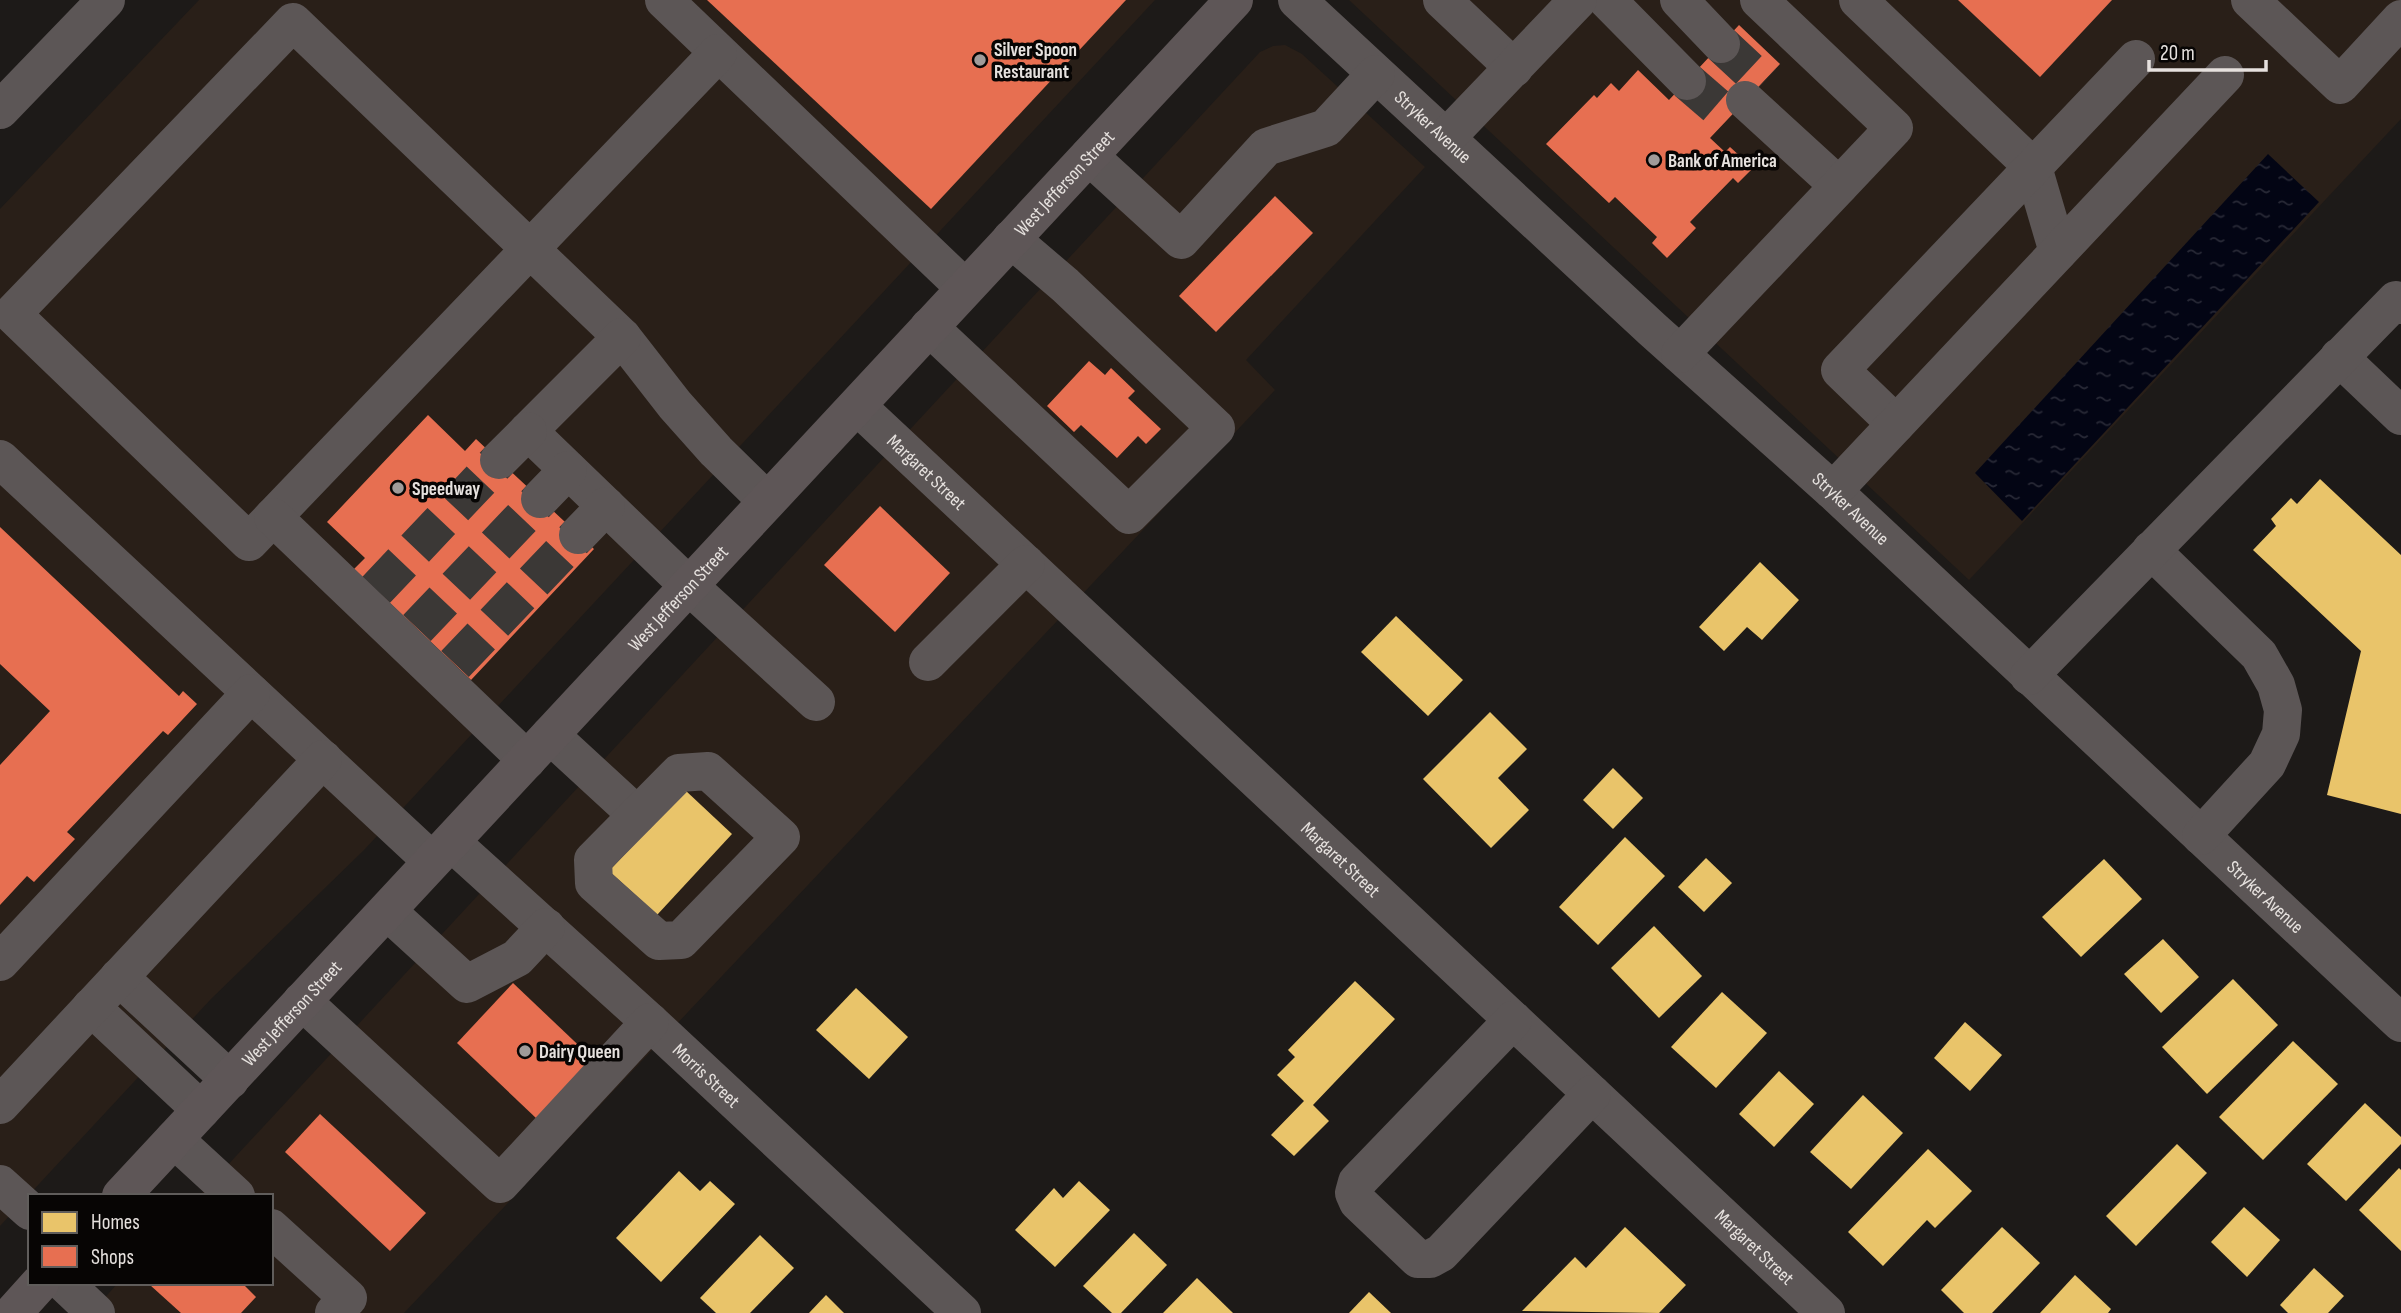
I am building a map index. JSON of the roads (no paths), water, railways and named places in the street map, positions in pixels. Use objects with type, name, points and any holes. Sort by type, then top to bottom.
[{"type":"main road","name":"West Jefferson Street","points":[[123,1194],[1234,0]]},
{"type":"main road","points":[[11,1313],[38,1285]]},
{"type":"street","points":[[0,110],[106,0]]},
{"type":"street","points":[[664,0],[965,288]]},
{"type":"street","name":"Stryker Avenue","points":[[1297,0],[1680,354],[1833,491],[2401,1023]]},
{"type":"street","points":[[1442,0],[1514,68]]},
{"type":"street","points":[[1446,138],[1578,0]]},
{"type":"street","points":[[1607,0],[1704,62]]},
{"type":"street","points":[[1640,0],[1704,62]]},
{"type":"street","points":[[1679,0],[1704,62]]},
{"type":"street","points":[[1680,354],[1895,128],[1759,0]]},
{"type":"street","points":[[1858,0],[2033,167],[2058,252]]},
{"type":"street","points":[[2250,0],[2340,85],[2401,19]]},
{"type":"street","points":[[718,53],[530,249],[273,517],[249,542],[12,314],[281,11],[530,249],[622,337],[675,405],[767,501]]},
{"type":"street","points":[[1896,424],[1840,370],[2136,59]]},
{"type":"street","points":[[1089,156],[1181,240],[1266,147],[1326,128],[1376,74]]},
{"type":"street","points":[[1833,491],[2225,75]]},
{"type":"street","points":[[1838,187],[1746,100],[1838,187]]},
{"type":"street","points":[[929,327],[1129,515],[1216,428],[1065,285],[1012,239]]},
{"type":"street","points":[[2029,676],[2396,300],[2401,305]]},
{"type":"street","points":[[499,460],[622,337]]},
{"type":"street","points":[[2339,358],[2401,416]]},
{"type":"street","name":"Margaret Street","points":[[856,405],[1826,1313]]},
{"type":"street","points":[[528,431],[689,586],[816,702]]},
{"type":"street","name":"Morris Street","points":[[0,459],[323,759],[441,852],[546,927],[962,1313]]},
{"type":"street","points":[[540,499],[568,470]]},
{"type":"street","points":[[578,535],[606,506]]},
{"type":"street","points":[[273,517],[370,597],[448,671],[539,747],[637,815]]},
{"type":"street","points":[[2151,550],[2259,655],[2276,685],[2283,710],[2281,734],[2267,764],[2201,836]]},
{"type":"street","points":[[928,662],[1026,564]]},
{"type":"street","points":[[0,962],[251,693]]},
{"type":"street","points":[[0,1105],[323,759]]},
{"type":"street","points":[[708,771],[781,837],[681,940],[659,941],[594,883],[593,860],[637,815],[679,773],[708,771]]},
{"type":"street","points":[[387,911],[467,984],[517,958],[546,927]]},
{"type":"street","points":[[119,977],[230,1080]]},
{"type":"street","points":[[302,1002],[500,1184],[650,1022]]},
{"type":"street","points":[[91,1007],[201,1110]]},
{"type":"street","points":[[1513,1020],[1357,1182],[1354,1193],[1358,1202],[1418,1259],[1430,1259],[1441,1253],[1592,1094]]},
{"type":"street","points":[[174,1139],[234,1194]]},
{"type":"street","points":[[0,1184],[28,1210]]},
{"type":"street","points":[[273,1230],[348,1298],[334,1313]]},
{"type":"street","points":[[66,1285],[96,1313]]},
{"type":"street","points":[[0,1305],[11,1313]]},
{"type":"water","points":[[2268,154],[2319,202],[2022,521],[1975,473]]},
{"type":"tunnel","points":[[1721,44],[1763,83]]},
{"type":"tunnel","points":[[1687,81],[1730,118]]},
{"type":"tunnel","points":[[376,590],[499,460]]},
{"type":"tunnel","points":[[417,628],[540,499]]},
{"type":"tunnel","points":[[455,664],[578,535]]},
{"type":"place","name":"Silver Spoon Restaurant","points":[[980,60]]},
{"type":"place","name":"Bank of America","points":[[1654,160]]},
{"type":"place","name":"Speedway","points":[[398,488]]},
{"type":"place","name":"Dairy Queen","points":[[525,1051]]}]
